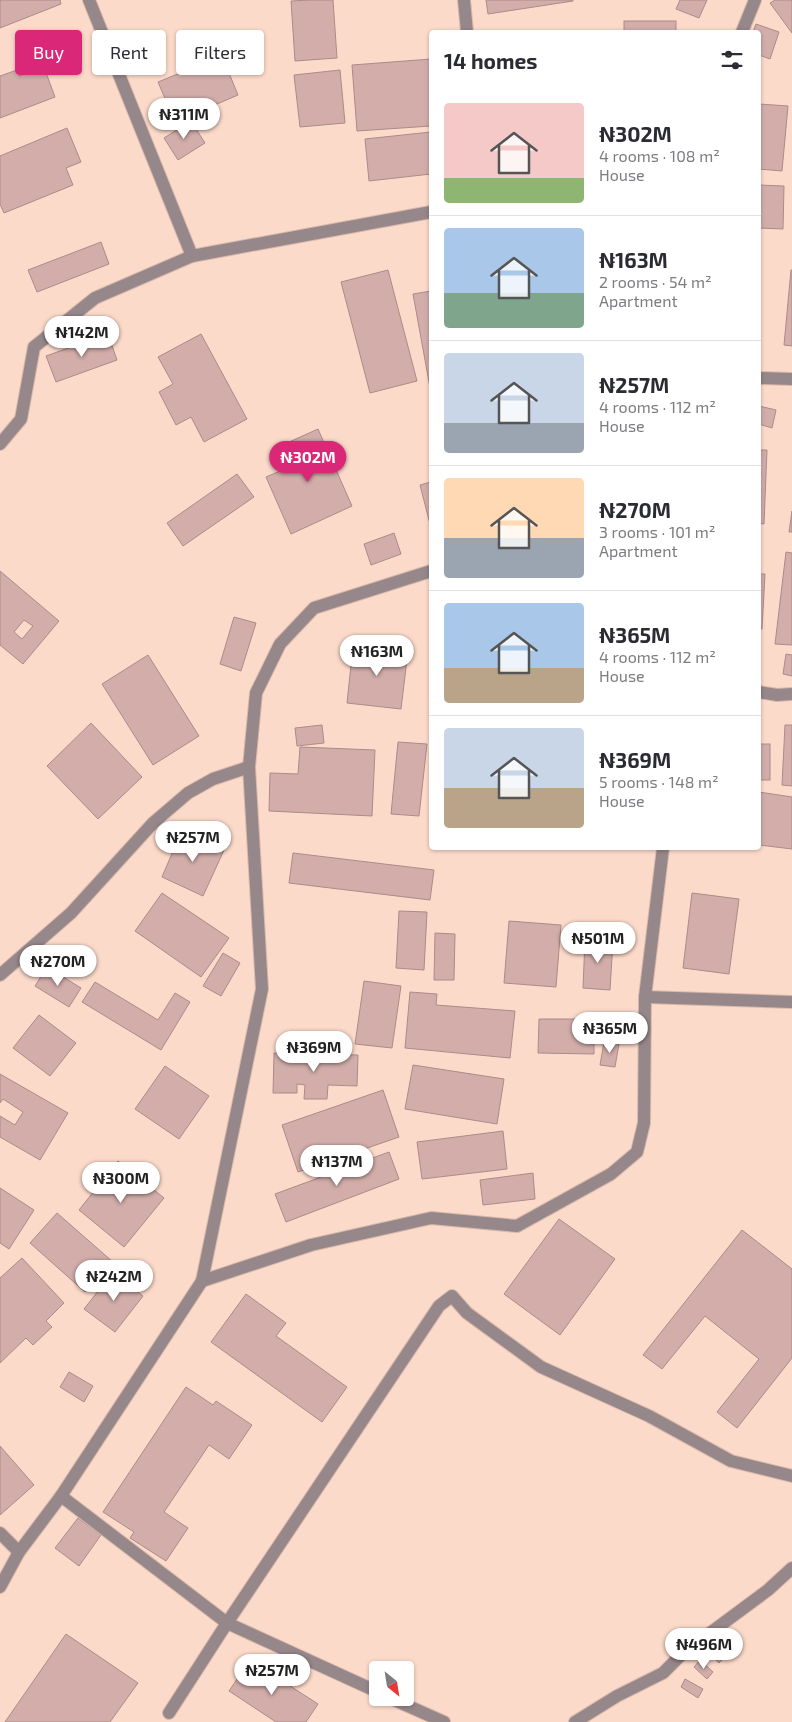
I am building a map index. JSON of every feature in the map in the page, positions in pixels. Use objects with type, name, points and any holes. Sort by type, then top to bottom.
[{"type":"street","points":[[89,0],[192,256]]},
{"type":"street","points":[[464,0],[467,30]]},
{"type":"street","points":[[743,30],[754,0]]},
{"type":"street","points":[[0,444],[21,420],[34,347],[95,298],[192,256],[429,212]]},
{"type":"street","points":[[761,378],[792,379]]},
{"type":"street","points":[[0,1587],[19,1552],[60,1496],[202,1281],[262,989],[249,767],[256,693],[280,644],[314,608],[429,572]]},
{"type":"street","points":[[761,692],[777,695],[792,694]]},
{"type":"street","points":[[0,975],[71,913],[153,823],[188,793],[213,779],[249,767]]},
{"type":"street","points":[[202,1281],[311,1245],[431,1218],[517,1226],[611,1174],[638,1152],[644,1123],[645,996],[663,850]]},
{"type":"street","points":[[645,996],[792,1002]]},
{"type":"street","points":[[169,1713],[439,1306],[452,1296],[467,1313],[542,1367],[649,1416],[731,1461],[792,1476]]},
{"type":"street","points":[[60,1496],[227,1623],[369,1688]]},
{"type":"street","points":[[0,1533],[19,1552]]},
{"type":"street","points":[[575,1722],[617,1696],[663,1673],[683,1653],[768,1590],[792,1568]]},
{"type":"street","points":[[408,1706],[444,1722]]},
{"type":"building","points":[[0,0],[60,0],[61,4],[0,28]]},
{"type":"building","points":[[333,0],[337,58],[295,61],[291,1]]},
{"type":"building","points":[[486,0],[573,0],[573,1],[488,14]]},
{"type":"building","points":[[680,0],[707,0],[699,18],[676,9]]},
{"type":"building","points":[[775,0],[792,0],[792,33],[770,3]]},
{"type":"building","points":[[624,21],[676,21],[676,30],[624,30]]},
{"type":"building","points":[[756,24],[779,32],[770,59],[761,56],[761,30],[754,30]]},
{"type":"building","points":[[429,59],[429,126],[357,131],[352,65]]},
{"type":"building","points":[[340,70],[345,123],[300,127],[294,75]]},
{"type":"building","points":[[15,71],[15,75],[19,76],[47,75],[55,97],[0,118],[0,76]]},
{"type":"building","points":[[176,75],[230,75],[238,95],[175,122],[158,82]]},
{"type":"building","points":[[761,104],[788,106],[782,171],[761,169]]},
{"type":"building","points":[[191,121],[205,143],[178,160],[164,138]]},
{"type":"building","points":[[67,128],[81,162],[66,168],[73,185],[4,213],[0,204],[0,156]]},
{"type":"building","points":[[429,132],[429,174],[369,181],[365,139]]},
{"type":"building","points":[[761,185],[784,186],[783,229],[761,228]]},
{"type":"building","points":[[101,242],[109,264],[37,292],[28,270]]},
{"type":"building","points":[[388,270],[417,381],[370,393],[341,282]]},
{"type":"building","points":[[792,270],[792,346],[784,345]]},
{"type":"building","points":[[429,291],[429,382],[413,294]]},
{"type":"building","points":[[108,334],[117,360],[56,382],[46,356]]},
{"type":"building","points":[[201,334],[247,419],[204,442],[191,417],[176,425],[159,392],[173,384],[158,357]]},
{"type":"building","points":[[761,406],[776,410],[772,428],[761,425]]},
{"type":"building","points":[[318,429],[352,506],[291,534],[266,477],[287,468],[278,447]]},
{"type":"building","points":[[761,450],[767,450],[764,524],[761,523]]},
{"type":"building","points":[[237,474],[254,497],[183,546],[167,523]]},
{"type":"building","points":[[429,483],[429,520],[420,485]]},
{"type":"building","points":[[792,511],[792,532],[789,532]]},
{"type":"building","points":[[394,533],[401,554],[371,565],[364,544]]},
{"type":"building","points":[[786,552],[792,553],[792,645],[775,644]]},
{"type":"building","points":[[0,571],[59,621],[23,664],[0,645]],"holes":[[[24,620],[33,626],[22,639],[14,632]]]},
{"type":"building","points":[[761,574],[765,574],[762,629]]},
{"type":"building","points":[[234,617],[256,623],[241,671],[220,664]]},
{"type":"building","points":[[353,646],[408,651],[401,709],[347,703]]},
{"type":"building","points":[[786,654],[792,655],[792,676],[783,674]]},
{"type":"building","points":[[148,655],[199,736],[153,765],[102,684]]},
{"type":"building","points":[[91,723],[142,777],[98,819],[47,766]]},
{"type":"building","points":[[322,725],[324,743],[297,746],[295,728]]},
{"type":"building","points":[[785,725],[792,725],[792,786],[782,785]]},
{"type":"building","points":[[398,742],[427,744],[419,816],[391,814]]},
{"type":"building","points":[[761,744],[770,744],[770,780],[761,780]]},
{"type":"building","points":[[300,747],[375,750],[372,816],[269,811],[270,773],[298,774]]},
{"type":"building","points":[[761,792],[792,797],[792,849],[761,845]]},
{"type":"building","points":[[182,830],[225,848],[203,896],[162,877]]},
{"type":"building","points":[[293,853],[434,870],[430,900],[289,883]]},
{"type":"building","points":[[162,893],[229,938],[201,977],[135,931]]},
{"type":"building","points":[[692,893],[739,899],[729,974],[683,968]]},
{"type":"building","points":[[399,911],[427,912],[424,970],[396,968]]},
{"type":"building","points":[[509,921],[561,925],[556,987],[504,983]]},
{"type":"building","points":[[435,933],[455,934],[454,980],[434,980]]},
{"type":"building","points":[[585,939],[613,941],[610,990],[583,988]]},
{"type":"building","points":[[223,953],[240,963],[221,996],[203,986]]},
{"type":"building","points":[[47,967],[81,988],[69,1007],[35,986]]},
{"type":"building","points":[[364,981],[401,986],[392,1048],[355,1044]]},
{"type":"building","points":[[95,982],[158,1020],[175,993],[190,1002],[161,1050],[82,1002]]},
{"type":"building","points":[[410,992],[437,994],[436,1005],[515,1011],[510,1058],[405,1048]]},
{"type":"building","points":[[39,1015],[76,1043],[50,1076],[13,1048]]},
{"type":"building","points":[[539,1019],[594,1019],[594,1054],[538,1053]]},
{"type":"building","points":[[604,1042],[619,1044],[615,1067],[600,1065]]},
{"type":"building","points":[[274,1053],[358,1055],[357,1086],[328,1085],[327,1099],[304,1099],[305,1085],[297,1084],[297,1093],[273,1093]]},
{"type":"building","points":[[413,1065],[504,1079],[497,1124],[405,1109]]},
{"type":"building","points":[[165,1066],[209,1096],[179,1139],[135,1109]]},
{"type":"building","points":[[0,1074],[68,1113],[40,1160],[0,1137],[0,1116],[15,1125],[23,1112],[3,1099],[0,1103]]},
{"type":"building","points":[[383,1090],[399,1137],[298,1172],[282,1125]]},
{"type":"building","points":[[503,1131],[507,1169],[422,1179],[417,1142]]},
{"type":"building","points":[[389,1152],[399,1179],[286,1222],[275,1194]]},
{"type":"building","points":[[118,1161],[164,1198],[124,1247],[79,1210]]},
{"type":"building","points":[[533,1173],[535,1199],[483,1205],[480,1180]]},
{"type":"building","points":[[0,1188],[34,1210],[9,1249],[0,1243]]},
{"type":"building","points":[[57,1213],[113,1262],[85,1292],[30,1243]]},
{"type":"building","points":[[559,1219],[615,1259],[560,1335],[504,1294]]},
{"type":"building","points":[[742,1230],[792,1269],[792,1358],[737,1428],[717,1412],[759,1359],[705,1316],[662,1369],[643,1355]]},
{"type":"building","points":[[22,1258],[64,1303],[46,1321],[52,1327],[33,1345],[26,1338],[0,1363],[0,1278]]},
{"type":"building","points":[[113,1272],[143,1296],[115,1332],[84,1309]]},
{"type":"building","points":[[246,1294],[286,1323],[276,1336],[347,1387],[322,1422],[211,1342]]},
{"type":"building","points":[[69,1372],[93,1386],[84,1402],[60,1387]]},
{"type":"building","points":[[186,1387],[213,1405],[216,1401],[252,1425],[229,1459],[209,1445],[164,1512],[188,1528],[166,1561],[130,1538],[134,1532],[103,1512]]},
{"type":"building","points":[[0,1446],[34,1485],[0,1515]]},
{"type":"building","points":[[78,1518],[101,1535],[79,1566],[55,1548]]},
{"type":"building","points":[[66,1634],[138,1683],[110,1722],[5,1722]]},
{"type":"building","points":[[715,1640],[729,1653],[719,1663],[706,1649]]},
{"type":"building","points":[[250,1660],[318,1704],[306,1722],[276,1722],[229,1691]]},
{"type":"building","points":[[700,1660],[713,1672],[707,1679],[694,1667]]},
{"type":"building","points":[[685,1679],[703,1689],[698,1698],[681,1687]]}]
